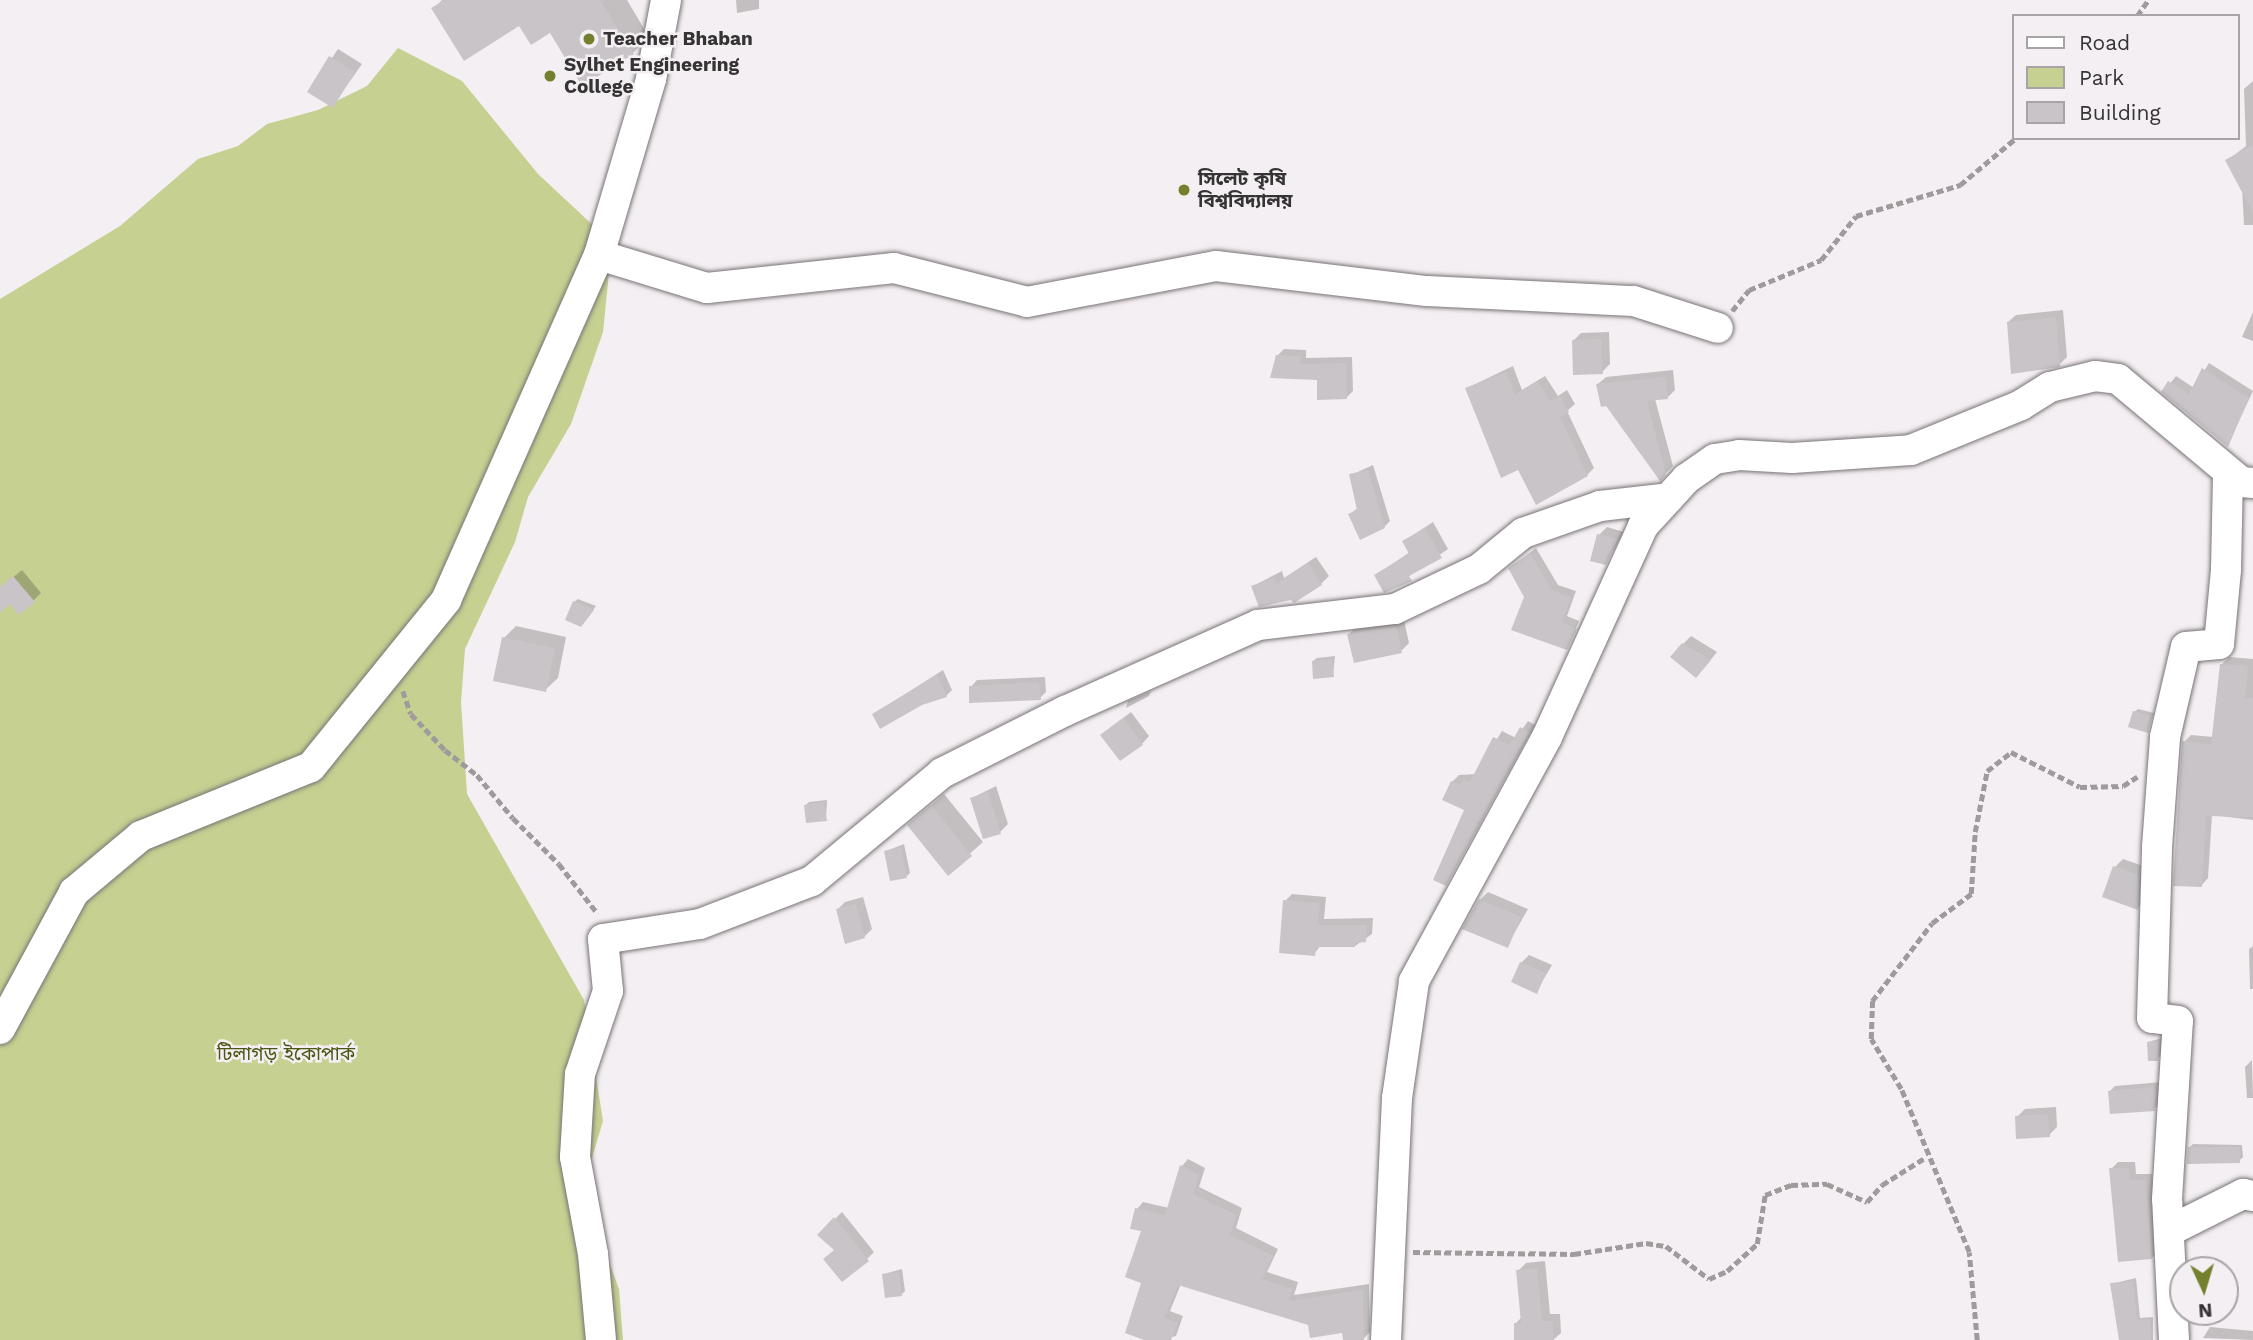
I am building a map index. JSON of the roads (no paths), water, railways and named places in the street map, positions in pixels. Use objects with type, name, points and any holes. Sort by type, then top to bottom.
[{"type":"street","points":[[0,1029],[74,892],[141,836],[311,767],[395,667],[446,600],[599,255],[651,79],[666,0]]},
{"type":"street","points":[[599,255],[707,288],[894,268],[1027,302],[1216,266],[1427,291],[1634,301],[1718,328]]},
{"type":"street","points":[[1385,1340],[1397,1098],[1415,981],[1547,737],[1643,526],[1669,498],[1715,459],[1739,454],[1792,458],[1911,450],[2021,405],[2050,387],[2095,376],[2118,379],[2240,477],[2218,644],[2186,647],[2165,737],[2151,1018],[2178,1021],[2167,1199],[2175,1340]]},
{"type":"street","points":[[601,1340],[593,1254],[575,1157],[580,1074],[608,991],[603,939],[700,924],[812,881],[942,773],[1065,711],[1258,625],[1395,610],[1479,569],[1523,533],[1600,506],[1669,498]]},
{"type":"street","points":[[2169,1231],[2243,1194],[2253,1196]]},
{"type":"place","name":"Teacher Bhaban","points":[[589,39]]},
{"type":"place","name":"Sylhet Engineering College","points":[[550,76]]},
{"type":"place","name":"সিলেট কৃষি বিশ্ববিদ্যালয়","points":[[1184,190]]},
{"type":"park label","name":"টিলাগড় ইকোপার্ক","points":[[286,1054]]}]
